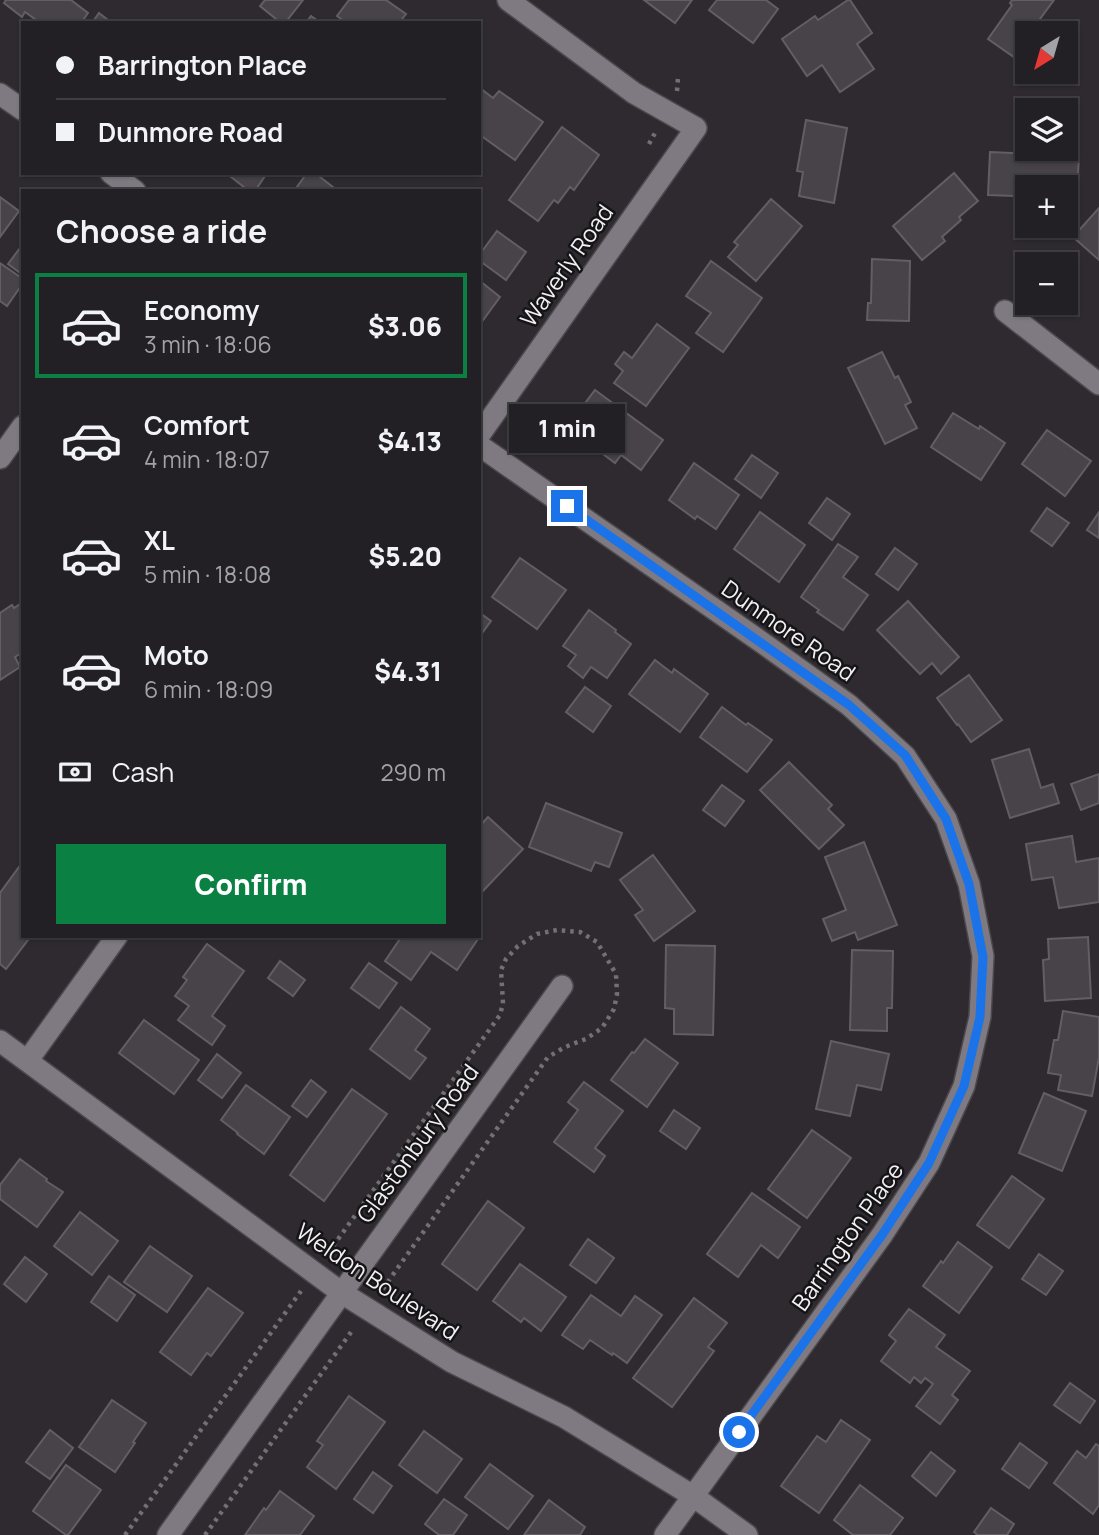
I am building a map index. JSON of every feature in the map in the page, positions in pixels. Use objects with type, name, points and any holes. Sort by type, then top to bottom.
[{"type":"street","name":"Waverly Road","points":[[481,433],[696,128],[634,93],[508,0]]},
{"type":"street","points":[[0,94],[21,109]]},
{"type":"street","points":[[114,175],[132,189]]},
{"type":"street","points":[[1005,311],[1099,384]]},
{"type":"street","points":[[0,458],[21,429]]},
{"type":"street","name":"Dunmore Road","points":[[481,447],[768,646],[849,705],[905,755],[946,819],[969,884],[978,930]]},
{"type":"street","name":"Barrington Place","points":[[664,1535],[882,1235],[929,1163],[964,1086],[980,1017],[983,957],[978,930]]},
{"type":"street","points":[[27,1060],[116,938]]},
{"type":"street","name":"Glastonbury Road","points":[[168,1535],[562,986]]},
{"type":"street","name":"Weldon Boulevard","points":[[0,1041],[342,1293],[452,1362],[564,1417],[692,1496],[747,1535]]},
{"type":"building","points":[[6,0],[71,0],[88,13],[82,21],[36,21],[25,12],[22,17],[4,3]]},
{"type":"building","points":[[265,0],[303,0],[287,21],[279,21],[260,6]]},
{"type":"building","points":[[349,0],[386,0],[406,14],[401,21],[344,21],[337,16]]},
{"type":"building","points":[[644,0],[692,0],[675,23]]},
{"type":"building","points":[[717,0],[766,0],[778,9],[753,43],[709,10]]},
{"type":"building","points":[[848,0],[872,33],[857,44],[874,69],[840,92],[822,65],[807,76],[782,39],[815,16],[818,20]]},
{"type":"building","points":[[1012,0],[1054,0],[1040,19],[1043,21],[1015,21],[1015,58],[988,39],[1012,5]]},
{"type":"building","points":[[99,13],[109,21],[93,21]]},
{"type":"building","points":[[481,89],[493,98],[499,91],[543,122],[515,160],[481,136]]},
{"type":"building","points":[[806,120],[847,128],[834,203],[799,196],[803,172],[797,171]]},
{"type":"building","points":[[562,127],[599,155],[574,190],[570,187],[558,203],[554,200],[538,221],[509,200]]},
{"type":"building","points":[[990,152],[1015,153],[1015,161],[1078,161],[1079,156],[1078,175],[1015,175],[1014,196],[988,195]]},
{"type":"building","points":[[954,173],[978,201],[959,217],[961,220],[942,237],[945,241],[922,260],[893,226]]},
{"type":"building","points":[[229,175],[266,175],[256,189],[246,189]]},
{"type":"building","points":[[306,175],[318,175],[335,189],[295,189]]},
{"type":"building","points":[[0,197],[19,211],[0,237]]},
{"type":"building","points":[[771,199],[802,226],[756,281],[728,257],[738,245],[734,242]]},
{"type":"building","points":[[1099,208],[1099,260],[1074,238],[1078,238],[1078,231]]},
{"type":"building","points":[[497,231],[526,252],[506,280],[481,262],[481,253]]},
{"type":"building","points":[[21,247],[21,274],[8,264]]},
{"type":"building","points":[[872,259],[910,261],[909,321],[867,320],[868,303],[871,303]]},
{"type":"building","points":[[711,261],[762,298],[723,352],[696,333],[711,313],[686,296]]},
{"type":"building","points":[[0,263],[21,278],[21,286],[7,306],[0,301]]},
{"type":"building","points":[[481,282],[500,297],[481,323]]},
{"type":"building","points":[[657,324],[689,348],[646,406],[614,383],[623,371],[615,364],[624,352],[632,358]]},
{"type":"building","points":[[882,352],[911,402],[905,405],[917,428],[885,444],[848,368]]},
{"type":"building","points":[[595,390],[663,440],[641,470],[621,455],[615,463],[567,427]]},
{"type":"building","points":[[953,413],[979,429],[980,426],[1005,443],[981,480],[931,447]]},
{"type":"building","points":[[1047,430],[1091,461],[1065,496],[1022,464]]},
{"type":"building","points":[[752,455],[778,473],[761,498],[735,479]]},
{"type":"building","points":[[694,463],[739,495],[716,529],[697,516],[695,519],[669,500]]},
{"type":"building","points":[[827,498],[850,514],[832,540],[809,523]]},
{"type":"building","points":[[1047,508],[1069,523],[1052,546],[1031,531]]},
{"type":"building","points":[[760,512],[805,545],[779,582],[734,549]]},
{"type":"building","points":[[1099,512],[1099,538],[1087,530]]},
{"type":"building","points":[[838,544],[858,557],[843,577],[868,595],[843,630],[801,597]]},
{"type":"building","points":[[895,548],[917,564],[898,590],[876,574]]},
{"type":"building","points":[[520,558],[566,590],[537,629],[492,597]]},
{"type":"building","points":[[908,601],[959,657],[941,674],[932,663],[920,674],[877,630]]},
{"type":"building","points":[[21,603],[21,653],[15,657],[20,667],[0,680],[0,613],[12,605],[14,608]]},
{"type":"building","points":[[589,610],[631,644],[607,678],[591,667],[583,678],[568,666],[576,655],[563,646]]},
{"type":"building","points":[[481,614],[491,621],[481,635]]},
{"type":"building","points":[[655,660],[672,673],[674,669],[708,694],[680,732],[629,694]]},
{"type":"building","points":[[969,675],[1002,720],[971,742],[937,698]]},
{"type":"building","points":[[585,687],[611,706],[593,732],[566,712]]},
{"type":"building","points":[[722,707],[772,740],[747,772],[700,737]]},
{"type":"building","points":[[1029,749],[1041,788],[1053,784],[1059,803],[1010,818],[992,760]]},
{"type":"building","points":[[789,762],[832,805],[828,809],[844,825],[819,849],[760,790]]},
{"type":"building","points":[[1099,774],[1099,803],[1081,810],[1071,784]]},
{"type":"building","points":[[722,785],[744,801],[725,826],[703,810]]},
{"type":"building","points":[[546,803],[622,833],[609,867],[595,862],[591,871],[529,847]]},
{"type":"building","points":[[488,817],[523,849],[482,892],[481,891],[481,825]]},
{"type":"building","points":[[1072,836],[1076,862],[1099,858],[1099,902],[1059,908],[1053,877],[1032,880],[1026,844]]},
{"type":"building","points":[[864,842],[897,925],[858,940],[855,932],[832,941],[823,919],[846,910],[825,857]]},
{"type":"building","points":[[653,855],[695,911],[654,941],[635,915],[643,910],[620,880]]},
{"type":"building","points":[[19,867],[21,868],[21,938],[29,938],[6,969],[0,964],[0,893]]},
{"type":"building","points":[[1088,937],[1091,998],[1045,1001],[1043,960],[1049,959],[1048,939]]},
{"type":"building","points":[[401,938],[479,938],[457,970],[431,952],[411,980],[385,961]]},
{"type":"building","points":[[207,944],[244,971],[212,1016],[225,1026],[212,1045],[178,1020],[189,1006],[175,996],[187,980],[183,977]]},
{"type":"building","points":[[666,945],[715,946],[713,1035],[674,1034],[674,1009],[665,1008]]},
{"type":"building","points":[[852,950],[893,951],[892,1008],[887,1008],[887,1031],[850,1030]]},
{"type":"building","points":[[280,961],[305,980],[293,996],[268,978]]},
{"type":"building","points":[[369,963],[397,983],[379,1008],[351,988]]},
{"type":"building","points":[[401,1007],[430,1029],[415,1050],[426,1058],[410,1079],[370,1049]]},
{"type":"building","points":[[1063,1011],[1099,1017],[1099,1057],[1092,1096],[1058,1090],[1061,1075],[1048,1073]]},
{"type":"building","points":[[144,1020],[199,1060],[174,1094],[119,1053]]},
{"type":"building","points":[[645,1039],[678,1063],[647,1107],[611,1080]]},
{"type":"building","points":[[831,1041],[889,1054],[881,1090],[857,1085],[850,1116],[816,1109]]},
{"type":"building","points":[[217,1054],[241,1073],[222,1098],[198,1080]]},
{"type":"building","points":[[311,1080],[326,1092],[307,1117],[292,1106]]},
{"type":"building","points":[[584,1082],[623,1111],[595,1148],[605,1156],[594,1172],[554,1142],[578,1110],[568,1102]]},
{"type":"building","points":[[246,1085],[290,1117],[264,1154],[221,1120]]},
{"type":"building","points":[[352,1089],[387,1114],[324,1201],[290,1175]]},
{"type":"building","points":[[1044,1093],[1086,1111],[1062,1171],[1019,1153]]},
{"type":"building","points":[[674,1110],[700,1128],[686,1149],[660,1131]]},
{"type":"building","points":[[812,1130],[851,1158],[807,1218],[768,1189]]},
{"type":"building","points":[[20,1159],[63,1192],[37,1227],[0,1199],[0,1185]]},
{"type":"building","points":[[1012,1176],[1044,1199],[1009,1248],[977,1225]]},
{"type":"building","points":[[752,1193],[800,1227],[778,1258],[761,1245],[738,1277],[707,1254]]},
{"type":"building","points":[[488,1201],[524,1228],[477,1290],[442,1264]]},
{"type":"building","points":[[80,1212],[118,1241],[92,1275],[54,1246]]},
{"type":"building","points":[[588,1239],[614,1258],[596,1283],[570,1265]]},
{"type":"building","points":[[958,1242],[992,1267],[959,1313],[923,1286]]},
{"type":"building","points":[[150,1246],[192,1276],[167,1312],[124,1282]]},
{"type":"building","points":[[1039,1254],[1063,1271],[1046,1295],[1022,1279]]},
{"type":"building","points":[[25,1257],[47,1274],[26,1302],[4,1284]]},
{"type":"building","points":[[520,1264],[566,1297],[541,1331],[524,1318],[521,1322],[493,1301]]},
{"type":"building","points":[[109,1276],[135,1295],[117,1321],[91,1302]]},
{"type":"building","points":[[208,1288],[243,1313],[211,1356],[207,1353],[191,1375],[160,1352]]},
{"type":"building","points":[[591,1295],[621,1316],[635,1296],[662,1315],[627,1363],[590,1340],[583,1349],[562,1335]]},
{"type":"building","points":[[694,1298],[727,1323],[708,1347],[714,1351],[672,1407],[633,1378]]},
{"type":"building","points":[[909,1309],[945,1335],[936,1347],[970,1371],[952,1395],[958,1400],[940,1424],[916,1406],[933,1384],[925,1378],[921,1383],[914,1377],[910,1383],[881,1361],[896,1341],[889,1335]]},
{"type":"building","points":[[1070,1383],[1095,1401],[1080,1423],[1054,1405]]},
{"type":"building","points":[[349,1396],[385,1422],[336,1489],[307,1467],[323,1445],[317,1441]]},
{"type":"building","points":[[112,1400],[146,1423],[115,1472],[79,1447]]},
{"type":"building","points":[[841,1420],[870,1440],[819,1513],[781,1486],[817,1436],[826,1442]]},
{"type":"building","points":[[50,1430],[73,1448],[50,1479],[26,1462]]},
{"type":"building","points":[[424,1431],[462,1459],[437,1493],[399,1465]]},
{"type":"building","points":[[1020,1443],[1047,1463],[1029,1488],[1002,1469]]},
{"type":"building","points":[[1096,1444],[1099,1446],[1099,1505],[1093,1514],[1054,1483],[1077,1451],[1086,1458]]},
{"type":"building","points":[[931,1452],[955,1471],[936,1496],[912,1476]]},
{"type":"building","points":[[490,1464],[533,1496],[508,1529],[465,1497]]},
{"type":"building","points":[[66,1465],[101,1490],[68,1535],[33,1511]]},
{"type":"building","points":[[373,1472],[392,1486],[373,1513],[354,1499]]},
{"type":"building","points":[[860,1485],[903,1518],[890,1535],[853,1535],[834,1520]]},
{"type":"building","points":[[280,1491],[314,1516],[300,1535],[245,1535],[264,1508],[266,1510]]},
{"type":"building","points":[[444,1499],[467,1515],[453,1535],[439,1535],[425,1524]]},
{"type":"building","points":[[549,1500],[585,1527],[580,1535],[524,1535]]},
{"type":"building","points":[[991,1508],[1014,1524],[1007,1535],[978,1535],[974,1532]]},
{"type":"route","points":[[567,506],[849,705],[905,755],[946,819],[969,884],[983,957],[980,1017],[964,1086],[929,1163],[882,1235],[739,1432]]}]
